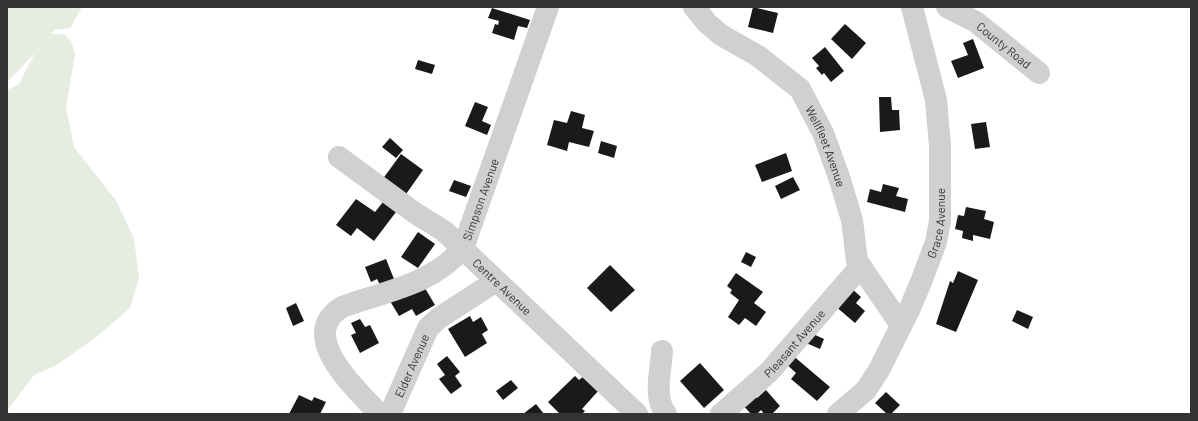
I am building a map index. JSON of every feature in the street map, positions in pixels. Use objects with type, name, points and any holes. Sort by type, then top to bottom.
[{"type":"street","name":"Simpson Avenue","points":[[379,414],[333,362],[328,351],[326,339],[329,321],[337,311],[361,300],[402,289],[438,271],[452,260],[463,248],[548,7]]},
{"type":"street","name":"Wellfleet Avenue","points":[[694,7],[707,23],[721,35],[758,56],[800,89],[823,133],[839,177],[852,220],[856,255],[860,267],[901,325]]},
{"type":"street","name":"Grace Avenue","points":[[838,414],[858,398],[873,381],[910,308],[933,249],[940,221],[940,146],[936,100],[912,7]]},
{"type":"street","name":"County Road","points":[[946,7],[976,22],[1039,74]]},
{"type":"street","name":"Centre Avenue","points":[[339,157],[415,213],[444,231],[637,414]]},
{"type":"street","name":"Pleasant Avenue","points":[[721,414],[769,372],[860,267]]},
{"type":"street","name":"Elder Avenue","points":[[390,414],[428,328],[439,318],[496,281]]},
{"type":"street","points":[[662,351],[658,397],[666,414]]},
{"type":"shaded area","points":[[7,7],[82,7],[70,28],[54,30],[51,34],[64,34],[71,41],[75,54],[66,108],[74,147],[117,202],[134,239],[139,278],[130,308],[95,338],[55,366],[34,375],[7,411],[7,90],[19,84],[35,53],[7,82]]},
{"type":"building","points":[[753,7],[778,13],[773,33],[748,27]]},
{"type":"building","points":[[492,8],[530,20],[527,28],[518,26],[514,40],[492,33],[495,24],[498,25],[499,21],[488,18]]},
{"type":"building","points":[[845,24],[866,43],[852,59],[831,39]]},
{"type":"building","points":[[973,39],[984,68],[958,78],[951,61],[968,55],[963,43]]},
{"type":"building","points":[[825,47],[844,71],[831,82],[824,73],[822,75],[816,68],[819,66],[812,58]]},
{"type":"building","points":[[418,60],[435,65],[432,74],[415,69]]},
{"type":"building","points":[[879,97],[891,97],[892,110],[899,110],[900,130],[880,132]]},
{"type":"building","points":[[475,102],[488,107],[482,121],[491,125],[487,135],[465,126]]},
{"type":"building","points":[[571,111],[585,115],[582,128],[594,131],[589,147],[569,142],[567,151],[547,145],[554,120],[567,123]]},
{"type":"building","points":[[986,122],[990,147],[975,149],[971,124]]},
{"type":"building","points":[[390,138],[403,150],[396,158],[382,147]]},
{"type":"building","points":[[601,141],[617,146],[614,158],[598,153]]},
{"type":"building","points":[[786,153],[792,171],[762,182],[755,165]]},
{"type":"building","points":[[401,154],[423,170],[404,197],[382,180]]},
{"type":"building","points":[[793,177],[800,190],[781,199],[775,186]]},
{"type":"building","points":[[454,180],[471,186],[466,197],[449,191]]},
{"type":"building","points":[[883,184],[899,188],[896,196],[908,199],[905,212],[867,202],[870,189],[881,192]]},
{"type":"building","points":[[356,199],[375,212],[383,202],[396,212],[374,241],[357,228],[351,236],[336,225]]},
{"type":"building","points":[[966,207],[986,211],[984,219],[994,222],[990,239],[973,235],[973,241],[962,238],[963,231],[955,229],[958,215],[964,216]]},
{"type":"building","points":[[418,232],[435,244],[418,268],[401,257]]},
{"type":"building","points":[[746,252],[756,257],[751,267],[741,262]]},
{"type":"building","points":[[386,259],[394,279],[380,285],[377,279],[371,282],[365,267]]},
{"type":"building","points":[[610,265],[635,290],[611,312],[587,288]]},
{"type":"building","points":[[958,271],[978,280],[956,332],[936,324],[950,281],[953,283]]},
{"type":"building","points":[[736,273],[763,292],[754,303],[766,312],[756,326],[745,318],[739,325],[728,317],[739,300],[730,293],[732,290],[727,286]]},
{"type":"building","points":[[422,283],[435,305],[416,316],[412,309],[399,316],[390,301]]},
{"type":"building","points":[[850,287],[861,297],[856,303],[865,311],[855,323],[834,305]]},
{"type":"building","points":[[296,303],[304,321],[293,326],[286,308]]},
{"type":"building","points":[[1017,310],[1033,317],[1028,329],[1012,321]]},
{"type":"building","points":[[470,316],[473,322],[481,317],[488,330],[482,334],[487,343],[465,357],[448,329]]},
{"type":"building","points":[[360,319],[365,327],[370,325],[379,343],[360,353],[351,335],[356,333],[351,323]]},
{"type":"building","points":[[811,333],[824,339],[820,349],[806,343]]},
{"type":"building","points":[[791,354],[830,387],[817,401],[791,379],[796,373],[784,362]]},
{"type":"building","points":[[447,356],[460,372],[455,376],[462,386],[451,394],[439,379],[445,375],[437,364]]},
{"type":"building","points":[[700,363],[724,390],[704,408],[680,381]]},
{"type":"building","points":[[575,376],[579,380],[584,376],[599,390],[582,409],[585,411],[582,414],[560,414],[548,402]]},
{"type":"building","points":[[511,380],[518,388],[503,400],[496,391]]},
{"type":"building","points":[[766,390],[780,406],[772,414],[764,414],[761,410],[757,414],[751,414],[741,403],[752,393],[757,398]]},
{"type":"building","points":[[886,392],[900,405],[891,414],[887,414],[875,403]]},
{"type":"building","points":[[299,395],[312,401],[314,397],[326,402],[320,414],[289,414]]},
{"type":"building","points":[[536,404],[544,414],[523,414]]}]
